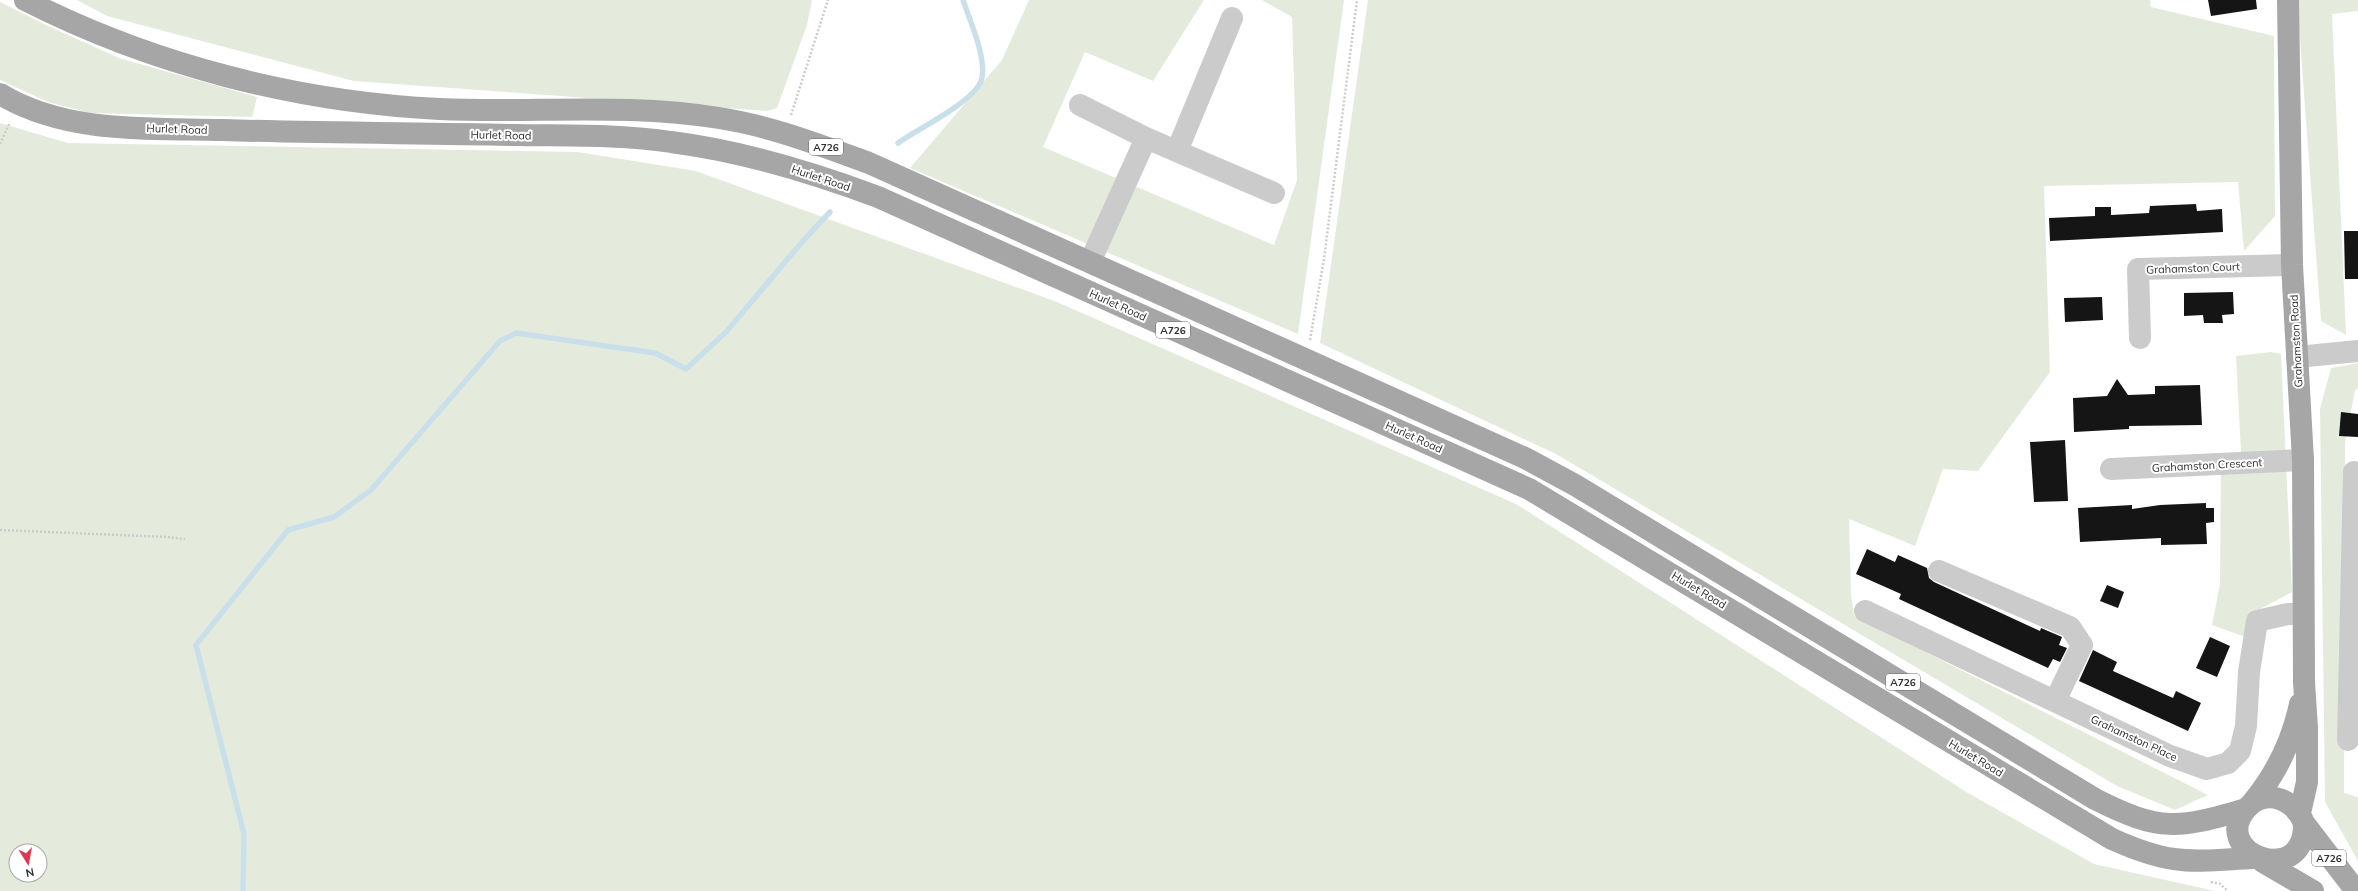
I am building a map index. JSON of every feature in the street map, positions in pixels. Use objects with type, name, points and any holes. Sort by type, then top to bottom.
[{"type":"main road","name":"A726","points":[[25,0],[129,45],[216,75],[342,100],[440,109],[648,110],[720,118],[785,132],[869,163],[1525,458],[1575,485],[2095,799],[2120,812],[2146,822],[2163,825],[2185,825],[2249,806]]},
{"type":"main road","name":"Grahamston Road","points":[[2288,0],[2292,265],[2303,460],[2304,682],[2308,758],[2307,782],[2302,818]]},
{"type":"main road","name":"Hurlet Road","points":[[9,100],[61,118],[109,127],[346,133],[584,136],[670,141],[752,157],[814,174],[878,197],[1529,489],[2112,839],[2134,848],[2173,859],[2193,861],[2258,860]]},
{"type":"main road","name":"Grahamston Road","points":[[2249,806],[2267,785],[2285,752],[2298,716],[2304,682]]},
{"type":"main road","points":[[2258,860],[2274,863],[2285,860],[2294,854],[2301,845],[2304,834],[2302,818],[2292,805],[2277,798],[2262,799],[2249,806],[2240,821],[2238,831],[2246,851],[2258,860],[2313,891]]},
{"type":"main road","name":"A726","points":[[2302,818],[2356,891]]},
{"type":"street","points":[[1177,151],[1232,18]]},
{"type":"street","points":[[1080,105],[1146,138],[1274,192]]},
{"type":"street","points":[[1090,262],[1146,138]]},
{"type":"street","name":"Grahamston Court","points":[[2140,338],[2138,270],[2292,265]]},
{"type":"street","points":[[2297,357],[2358,351]]},
{"type":"street","name":"Grahamston Crescent","points":[[2111,469],[2303,460]]},
{"type":"street","points":[[2348,740],[2350,620],[2355,604],[2356,513],[2354,472]]},
{"type":"street","points":[[1940,571],[2070,627],[2082,645],[2055,702]]},
{"type":"street","name":"Grahamston Place","points":[[1865,612],[2170,756],[2207,769],[2228,763],[2240,751],[2246,726],[2249,672],[2257,621],[2288,614],[2303,614]]},
{"type":"path","points":[[785,132],[828,0]]},
{"type":"path","points":[[1307,360],[1324,259],[1357,0]]},
{"type":"path","points":[[0,144],[9,100]]},
{"type":"path","points":[[0,530],[185,539]]},
{"type":"green space","points":[[77,0],[812,0],[807,25],[777,108],[767,111],[354,81],[107,16]]},
{"type":"green space","points":[[1029,0],[1204,0],[1153,81],[1085,52],[1043,147],[1274,245],[1297,180],[1292,17],[1262,0],[1344,0],[1298,334],[910,168],[1002,60]]},
{"type":"green space","points":[[1368,0],[2150,0],[2151,7],[2274,36],[2275,216],[2244,251],[2238,182],[2044,186],[2050,372],[1978,471],[1943,469],[1915,546],[1849,519],[1851,595],[1854,616],[2208,795],[2175,810],[2117,786],[1556,454],[1320,343]]},
{"type":"green space","points":[[2297,0],[2358,0],[2358,11],[2332,14],[2346,335],[2321,321]]},
{"type":"green space","points":[[0,2],[46,25],[119,58],[257,97],[252,117],[90,113],[48,102],[0,80]]},
{"type":"green space","points":[[0,123],[68,143],[578,152],[696,171],[1057,302],[1516,504],[1968,793],[2094,864],[2215,891],[0,891]]},
{"type":"green space","points":[[2271,352],[2281,354],[2292,592],[2260,609],[2251,639],[2212,625],[2220,584],[2221,454],[2241,452],[2236,356]]},
{"type":"green space","points":[[2358,363],[2358,388],[2355,390],[2345,443],[2344,793],[2358,797],[2358,861],[2325,802],[2320,409],[2331,368]]},
{"type":"building","points":[[2208,0],[2256,0],[2257,9],[2211,16]]},
{"type":"building","points":[[2196,204],[2197,211],[2222,209],[2223,232],[2050,241],[2049,218],[2095,216],[2095,207],[2111,207],[2111,215],[2149,213],[2150,206]]},
{"type":"building","points":[[2344,231],[2358,231],[2358,279],[2345,279]]},
{"type":"building","points":[[2233,292],[2234,314],[2222,315],[2223,323],[2204,323],[2203,315],[2184,316],[2184,293]]},
{"type":"building","points":[[2102,297],[2103,320],[2065,322],[2064,298]]},
{"type":"building","points":[[2117,379],[2128,395],[2155,394],[2155,386],[2200,385],[2202,425],[2129,426],[2129,429],[2074,432],[2073,398],[2107,396]]},
{"type":"building","points":[[2341,412],[2358,414],[2358,437],[2339,436]]},
{"type":"building","points":[[2065,440],[2068,501],[2034,502],[2030,442]]},
{"type":"building","points":[[2206,503],[2206,508],[2214,508],[2214,522],[2206,523],[2207,544],[2161,545],[2161,538],[2080,542],[2078,508],[2132,505],[2132,509],[2160,505]]},
{"type":"building","points":[[1867,549],[1895,562],[1898,555],[1927,568],[1929,578],[1934,582],[2040,631],[2041,628],[2062,637],[2059,645],[2067,648],[2060,662],[2053,659],[2048,668],[1899,599],[1901,594],[1856,574]]},
{"type":"building","points":[[2107,585],[2124,592],[2118,608],[2100,601]]},
{"type":"building","points":[[2210,637],[2230,646],[2217,677],[2196,668]]},
{"type":"building","points":[[2093,650],[2117,662],[2113,671],[2173,698],[2176,691],[2201,703],[2188,731],[2079,681]]},
{"type":"waterway","points":[[898,143],[958,105],[978,87],[982,78],[982,59],[963,0]]},
{"type":"waterway","points":[[243,891],[244,834],[196,645],[288,530],[334,517],[371,490],[500,341],[516,333],[655,353],[686,369],[726,332],[802,242],[830,212]]}]
